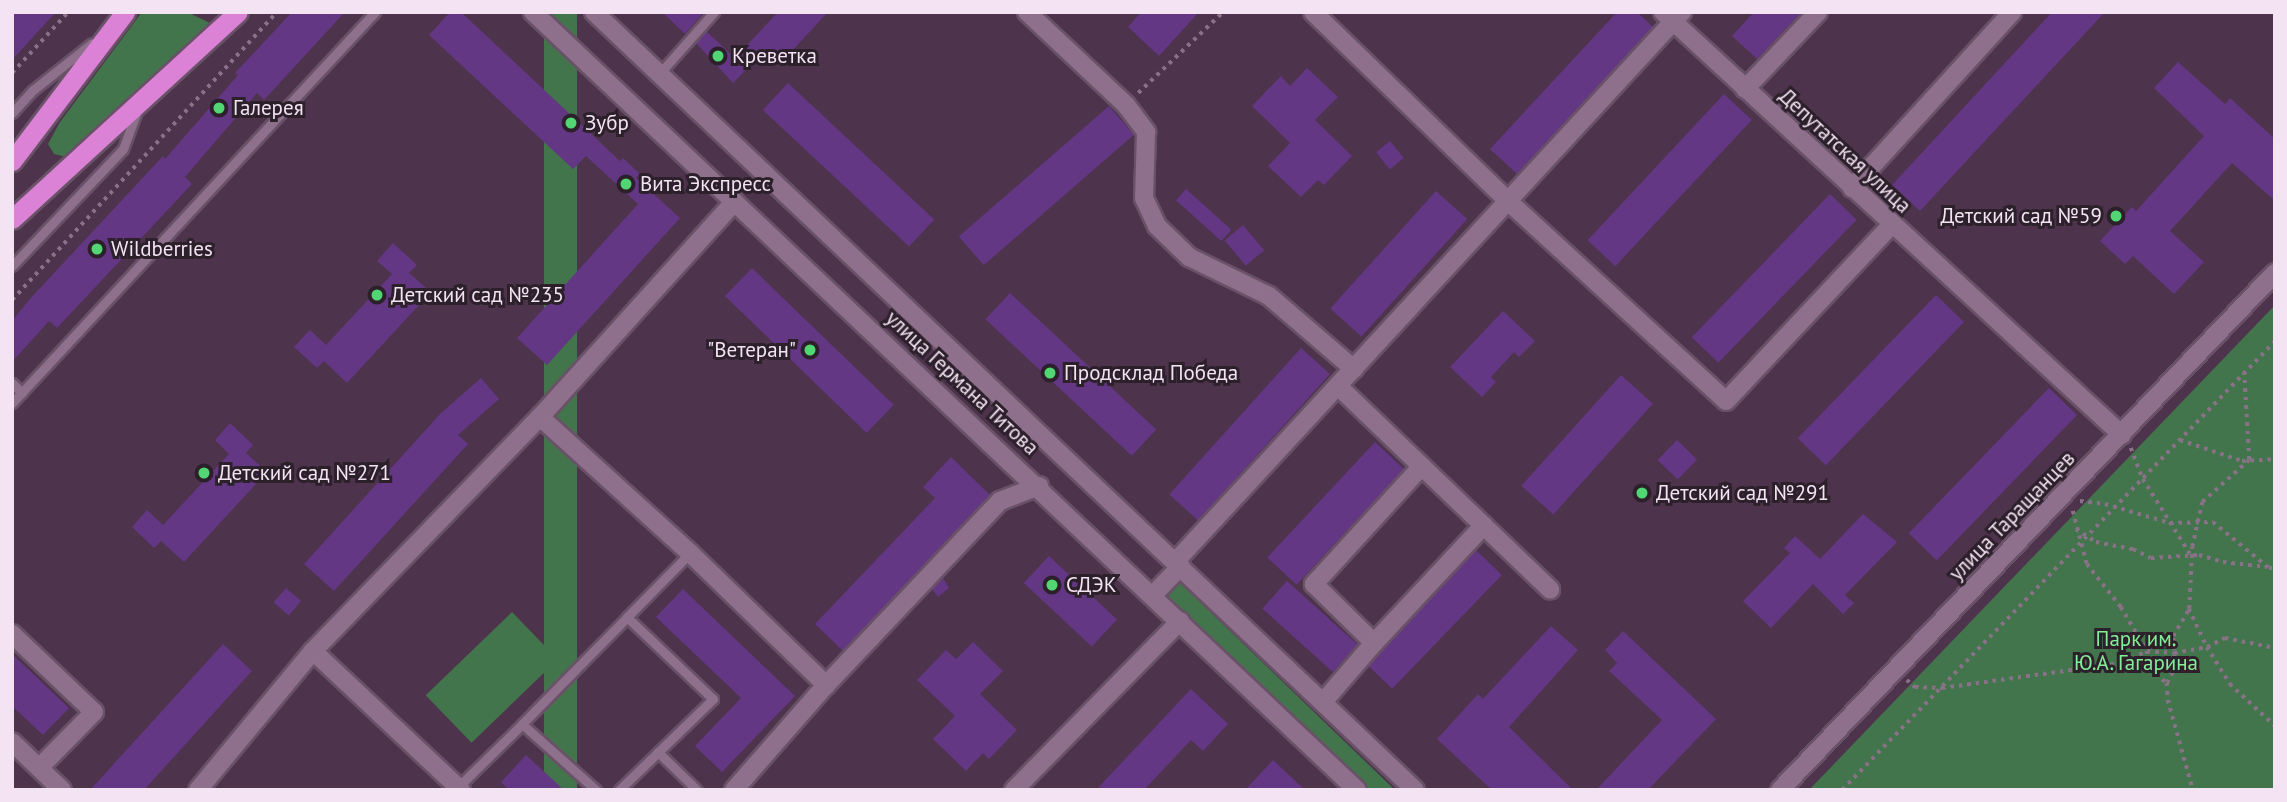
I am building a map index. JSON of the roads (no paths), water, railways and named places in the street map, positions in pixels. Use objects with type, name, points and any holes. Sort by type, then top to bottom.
[{"type":"highway","points":[[12,219],[239,12]]},
{"type":"highway","points":[[12,161],[120,19]]},
{"type":"street","name":"улица Германа Титова","points":[[533,12],[1039,486],[1357,790]]},
{"type":"street","name":"улица Германа Титова","points":[[594,12],[1415,790]]},
{"type":"street","points":[[1027,12],[1126,104],[1146,132],[1144,198],[1157,226],[1189,257],[1269,296],[1354,369]]},
{"type":"street","points":[[1313,12],[1509,201],[1727,401],[1891,225]]},
{"type":"street","points":[[1745,89],[1818,12]]},
{"type":"street","points":[[1852,188],[2012,12]]},
{"type":"street","points":[[1153,596],[1338,386],[1509,201],[1672,16]]},
{"type":"street","name":"Депутатская улица","points":[[1672,16],[1745,89],[1891,225],[2122,435]]},
{"type":"street","points":[[198,790],[313,651],[540,417],[734,202]]},
{"type":"street","name":"улица Таращанцев","points":[[1780,790],[2275,273]]},
{"type":"street","points":[[1338,386],[1550,589]]},
{"type":"street","points":[[540,417],[690,553],[826,685]]},
{"type":"street","points":[[1374,643],[1314,584],[1421,467]]},
{"type":"street","points":[[734,790],[826,685],[1000,501],[1039,486]]},
{"type":"street","points":[[1323,702],[1483,526]]},
{"type":"street","points":[[1014,790],[1180,621]]},
{"type":"street","points":[[12,634],[94,712],[39,768]]},
{"type":"street","points":[[313,651],[460,788]]},
{"type":"street","points":[[12,742],[62,790]]},
{"type":"lane","points":[[12,403],[375,12]]},
{"type":"lane","points":[[659,74],[714,12]]},
{"type":"lane","points":[[12,113],[33,90],[120,19]]},
{"type":"lane","points":[[12,266],[123,149],[139,106]]},
{"type":"lane","points":[[12,383],[22,393]]},
{"type":"lane","points":[[460,788],[690,553]]},
{"type":"lane","points":[[620,790],[713,698],[626,617]]},
{"type":"lane","points":[[522,724],[596,790]]},
{"type":"lane","points":[[658,752],[697,790]]},
{"type":"place","name":"Креветка","points":[[718,56]]},
{"type":"place","name":"Галерея","points":[[219,108]]},
{"type":"place","name":"Зубр","points":[[571,123]]},
{"type":"place","name":"Вита Экспресс","points":[[626,184]]},
{"type":"place","name":"Детский сад №59","points":[[2116,216]]},
{"type":"place","name":"Wildberries","points":[[97,249]]},
{"type":"place","name":"Детский сад №235","points":[[377,295]]},
{"type":"place","name":"\"Ветеран\"","points":[[810,350]]},
{"type":"place","name":"Продсклад Победа","points":[[1050,373]]},
{"type":"place","name":"Детский сад №271","points":[[204,473]]},
{"type":"place","name":"Детский сад №291","points":[[1642,493]]},
{"type":"place","name":"СДЭК","points":[[1052,585]]},
{"type":"park label","name":"Парк им. Ю.А. Гагарина","points":[[2136,651]]}]
